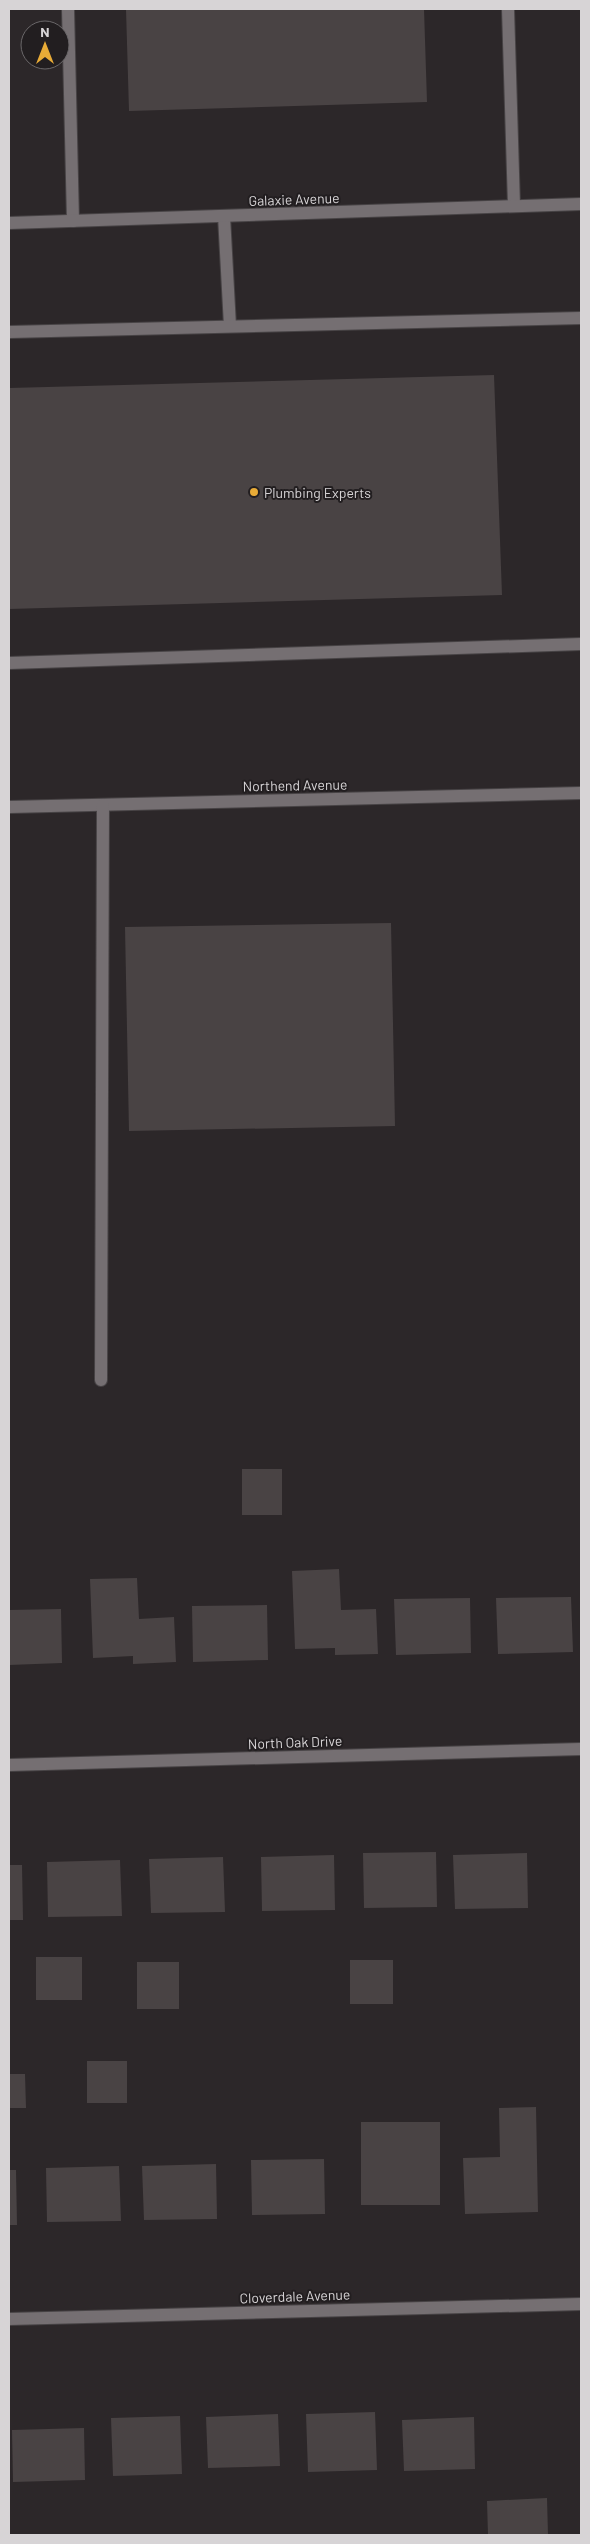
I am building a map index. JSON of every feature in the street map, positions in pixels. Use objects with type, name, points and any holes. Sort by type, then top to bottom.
[{"type":"street","points":[[68,9],[73,221]]},
{"type":"street","points":[[508,9],[514,206]]},
{"type":"street","name":"Galaxie Avenue","points":[[9,224],[581,204]]},
{"type":"street","points":[[224,216],[230,326]]},
{"type":"street","points":[[9,332],[581,318]]},
{"type":"street","points":[[9,663],[581,644]]},
{"type":"street","name":"Northend Avenue","points":[[9,807],[581,793]]},
{"type":"street","points":[[101,1380],[103,805]]},
{"type":"street","name":"North Oak Drive","points":[[9,1765],[581,1749]]},
{"type":"street","name":"Cloverdale Avenue","points":[[9,2319],[581,2304]]},
{"type":"building","points":[[126,9],[424,9],[427,102],[129,111]]},
{"type":"building","name":"Plumbing Experts","points":[[494,375],[502,595],[9,609],[9,388]]},
{"type":"building","points":[[391,923],[395,1126],[129,1131],[125,927]]},
{"type":"building","points":[[242,1469],[282,1469],[282,1515],[242,1515]]},
{"type":"building","points":[[339,1569],[341,1610],[376,1609],[378,1654],[335,1655],[335,1648],[295,1649],[292,1571]]},
{"type":"building","points":[[137,1578],[139,1619],[174,1617],[176,1662],[133,1664],[133,1656],[93,1658],[90,1579]]},
{"type":"building","points":[[571,1597],[573,1652],[498,1654],[496,1598]]},
{"type":"building","points":[[470,1598],[471,1653],[396,1655],[394,1599]]},
{"type":"building","points":[[267,1605],[268,1660],[193,1662],[192,1606]]},
{"type":"building","points":[[61,1609],[62,1663],[9,1665],[9,1610]]},
{"type":"building","points":[[436,1852],[437,1907],[364,1908],[363,1853]]},
{"type":"building","points":[[527,1853],[528,1908],[455,1909],[453,1855]]},
{"type":"building","points":[[334,1855],[335,1910],[262,1911],[261,1857]]},
{"type":"building","points":[[223,1857],[225,1912],[151,1913],[149,1859]]},
{"type":"building","points":[[120,1860],[122,1916],[48,1917],[47,1862]]},
{"type":"building","points":[[9,1865],[22,1865],[23,1920],[9,1920]]},
{"type":"building","points":[[36,1957],[82,1957],[82,2000],[36,2000]]},
{"type":"building","points":[[350,1960],[393,1960],[393,2004],[350,2004]]},
{"type":"building","points":[[137,1962],[179,1962],[179,2009],[137,2009]]},
{"type":"building","points":[[87,2061],[127,2061],[127,2103],[87,2103]]},
{"type":"building","points":[[9,2074],[25,2074],[26,2108],[9,2108]]},
{"type":"building","points":[[536,2107],[538,2212],[465,2214],[463,2158],[500,2157],[499,2108]]},
{"type":"building","points":[[361,2122],[440,2122],[440,2205],[361,2205]]},
{"type":"building","points":[[324,2159],[325,2214],[252,2215],[251,2160]]},
{"type":"building","points":[[216,2164],[217,2219],[144,2220],[142,2166]]},
{"type":"building","points":[[119,2166],[121,2221],[47,2222],[46,2168]]},
{"type":"building","points":[[9,2170],[16,2170],[17,2225],[9,2225]]},
{"type":"building","points":[[375,2412],[377,2470],[308,2472],[306,2414]]},
{"type":"building","points":[[278,2414],[280,2466],[208,2468],[206,2417]]},
{"type":"building","points":[[180,2416],[182,2474],[113,2476],[111,2418]]},
{"type":"building","points":[[474,2417],[475,2469],[404,2471],[402,2420]]},
{"type":"building","points":[[84,2428],[85,2480],[13,2482],[12,2430]]},
{"type":"building","points":[[547,2498],[548,2535],[488,2535],[487,2501]]},
{"type":"place","name":"Plumbing Experts","points":[[254,492]]}]
